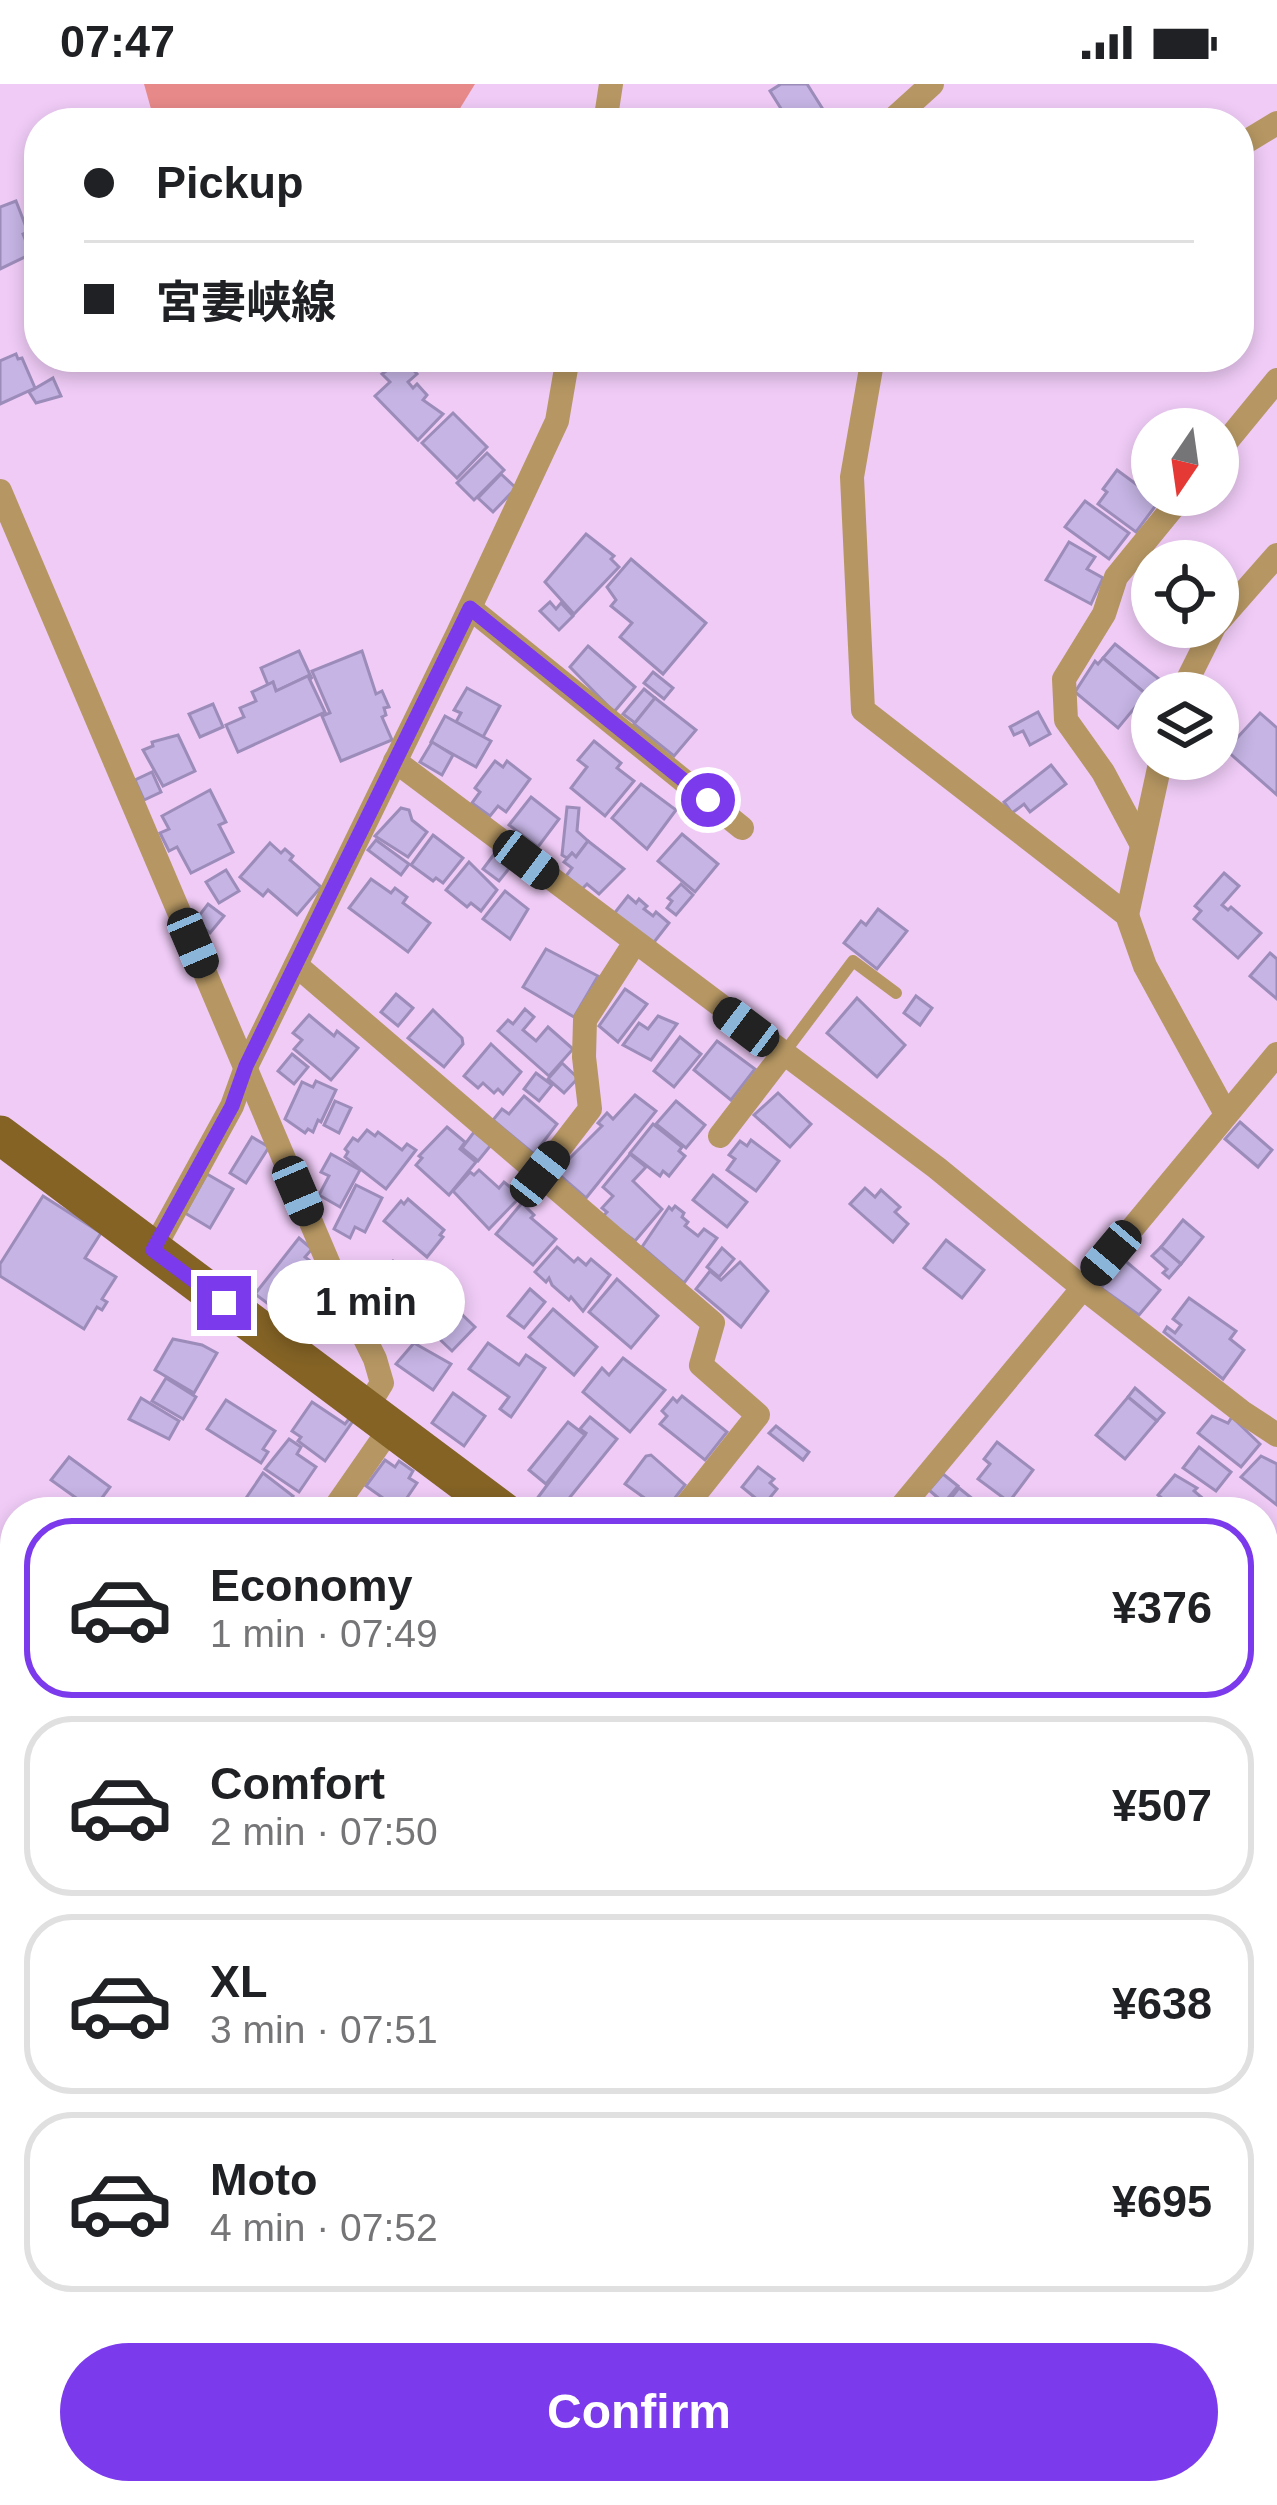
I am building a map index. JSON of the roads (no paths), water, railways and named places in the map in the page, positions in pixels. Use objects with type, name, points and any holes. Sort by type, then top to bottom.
[{"type":"main road","points":[[0,1136],[484,1497]]},
{"type":"street","points":[[906,108],[932,84]]},
{"type":"street","points":[[153,1250],[232,1106],[246,1066],[470,608],[557,421],[565,372]]},
{"type":"street","points":[[870,372],[853,477],[863,710],[1127,915]]},
{"type":"street","points":[[1239,426],[1277,380]]},
{"type":"street","points":[[0,491],[333,1274],[375,1359],[382,1383],[378,1418],[339,1497]]},
{"type":"street","points":[[1142,845],[1103,772],[1066,720],[1064,679],[1104,614],[1115,577],[1166,516]]},
{"type":"street","points":[[1239,598],[1277,556]]},
{"type":"street","points":[[470,608],[742,828]]},
{"type":"street","points":[[395,761],[937,1168],[1083,1288],[1277,1435]]},
{"type":"street","points":[[1156,780],[1127,915],[1145,966],[1226,1114]]},
{"type":"street","points":[[540,1174],[590,1108],[584,1020],[634,944]]},
{"type":"street","points":[[296,964],[713,1323],[701,1365],[758,1415],[693,1497]]},
{"type":"street","points":[[720,1136],[783,1054]]},
{"type":"street","points":[[914,1497],[1277,1054]]},
{"type":"lane","points":[[783,1054],[853,961],[896,993]]}]
